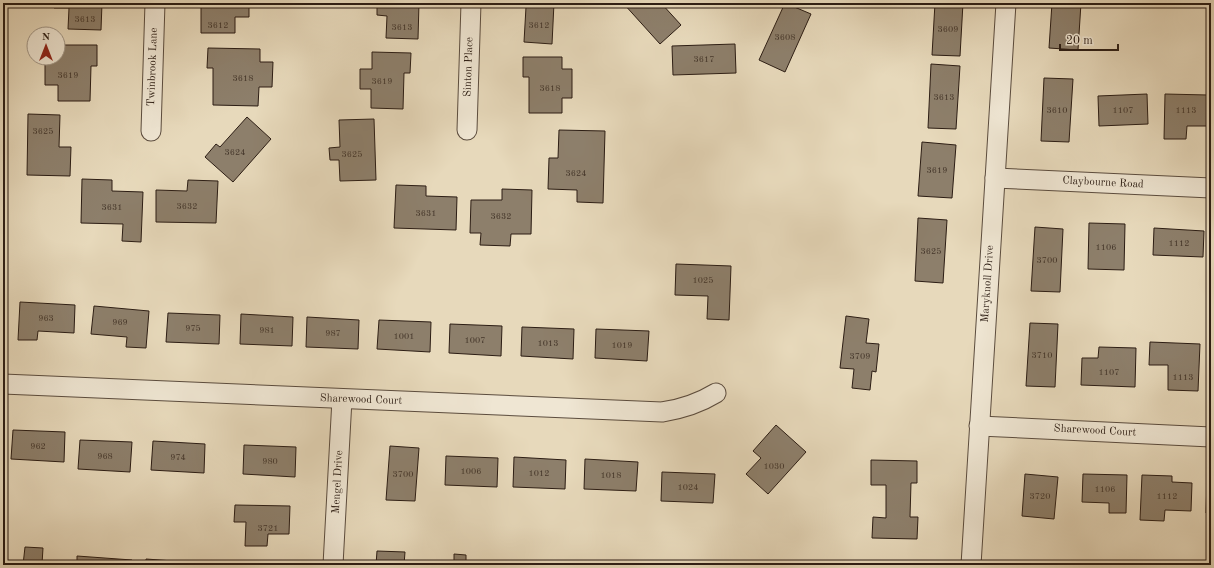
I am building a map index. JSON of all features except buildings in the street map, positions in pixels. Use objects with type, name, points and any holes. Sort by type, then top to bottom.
[{"type":"street","name":"Twinbrook Lane","points":[[151,131],[155,3]]},
{"type":"street","name":"Sinton Place","points":[[467,130],[471,3]]},
{"type":"street","name":"Maryknoll Drive","points":[[971,565],[1006,3]]},
{"type":"street","name":"Claybourne Road","points":[[995,178],[1211,188]]},
{"type":"street","name":"Sharewood Court","points":[[3,384],[662,412],[682,409],[704,400],[716,393]]},
{"type":"street","name":"Mengel Drive","points":[[333,565],[342,399]]},
{"type":"street","name":"Sharewood Court","points":[[979,426],[1211,437]]}]
